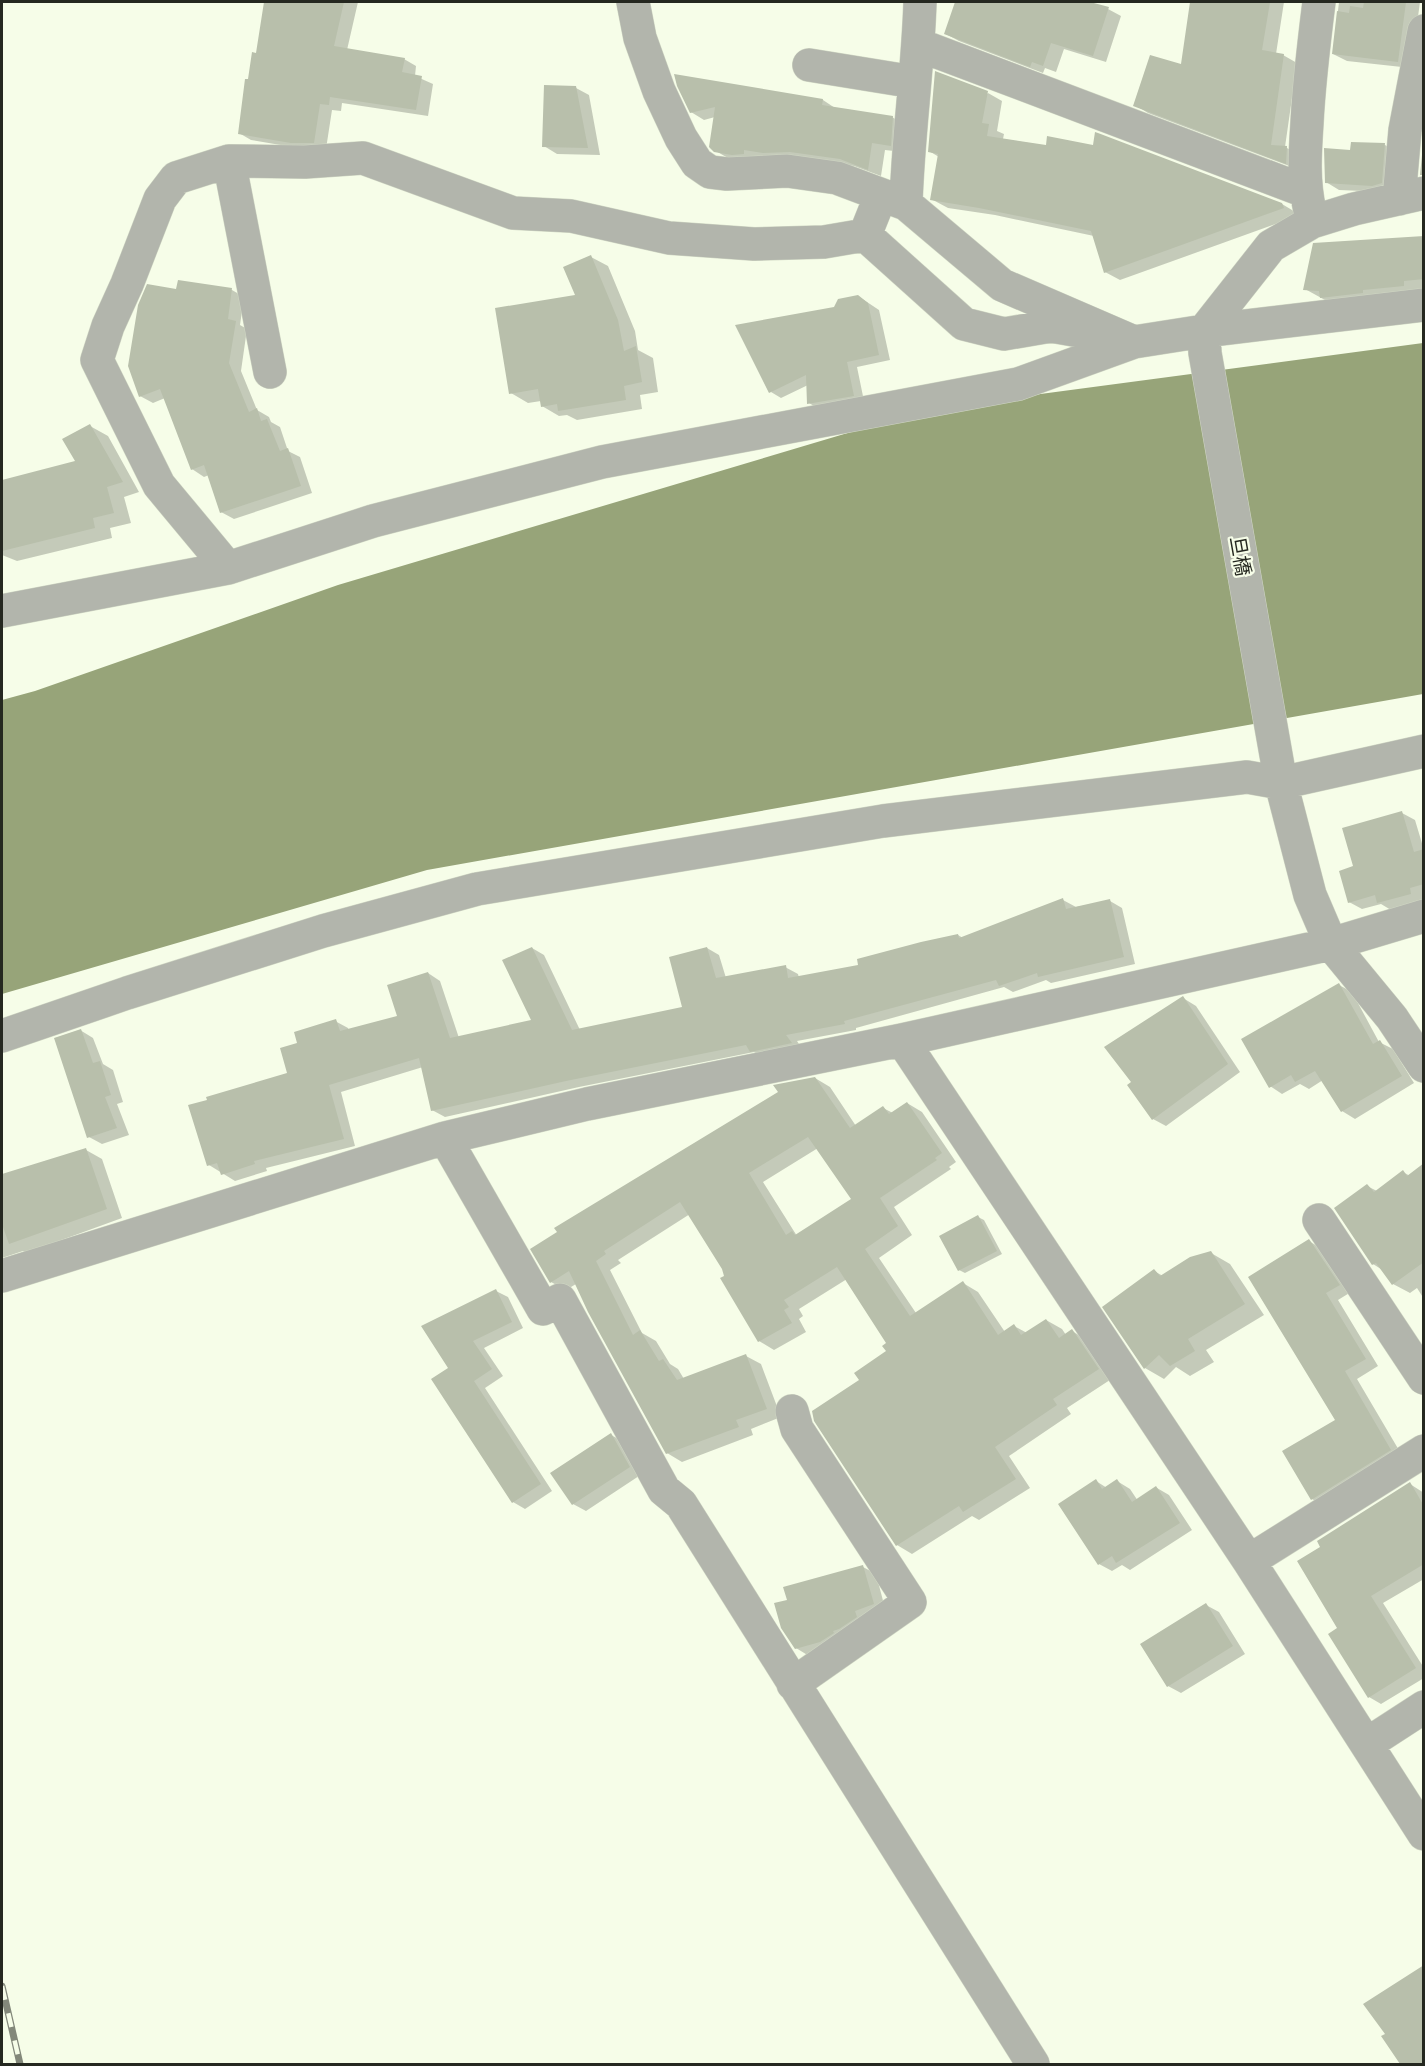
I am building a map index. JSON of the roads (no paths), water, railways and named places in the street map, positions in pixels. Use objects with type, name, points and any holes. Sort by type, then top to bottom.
[{"type":"street","points":[[633,2],[640,38],[659,91],[681,138],[697,163],[710,172],[727,174],[787,171],[837,178],[893,199],[1002,285],[1134,342]]},
{"type":"street","points":[[228,568],[159,485],[97,360],[108,326],[160,199],[176,178],[229,161],[305,162],[363,158],[513,213],[571,216],[669,238],[754,244],[824,243],[865,235],[893,199],[908,149],[919,45],[920,2]]},
{"type":"street","points":[[1205,342],[1271,246],[1309,206],[1310,65],[1319,2]]},
{"type":"street","points":[[919,45],[1309,206],[1354,209],[1411,196],[1405,130],[1424,31]]},
{"type":"street","points":[[809,64],[914,82]]},
{"type":"street","points":[[229,161],[270,372]]},
{"type":"street","points":[[865,235],[964,324],[1004,334],[1051,326],[1134,342],[1205,342],[1424,305]]},
{"type":"street","points":[[2,611],[228,568],[374,521],[602,462],[1018,384],[1134,342]]},
{"type":"street","name":"旦橋","points":[[1205,342],[1278,771],[1310,895],[1331,944],[1392,1018],[1424,1066]]},
{"type":"street","points":[[2,1036],[127,993],[324,931],[477,889],[883,821],[1247,777],[1424,751]]},
{"type":"street","points":[[2,1276],[445,1138],[587,1104],[902,1040],[1331,944],[1424,916]]},
{"type":"street","points":[[902,1040],[1249,1561],[1424,1834]]},
{"type":"street","points":[[445,1138],[543,1309],[560,1300],[664,1490],[681,1504],[1033,2064]]},
{"type":"street","points":[[1319,1220],[1424,1378]]},
{"type":"street","points":[[792,1411],[797,1429],[910,1602],[794,1684]]},
{"type":"street","points":[[1249,1561],[1424,1450]]},
{"type":"street","points":[[1367,1744],[1424,1707]]},
{"type":"railway","points":[[2,1986],[20,2064]]}]
